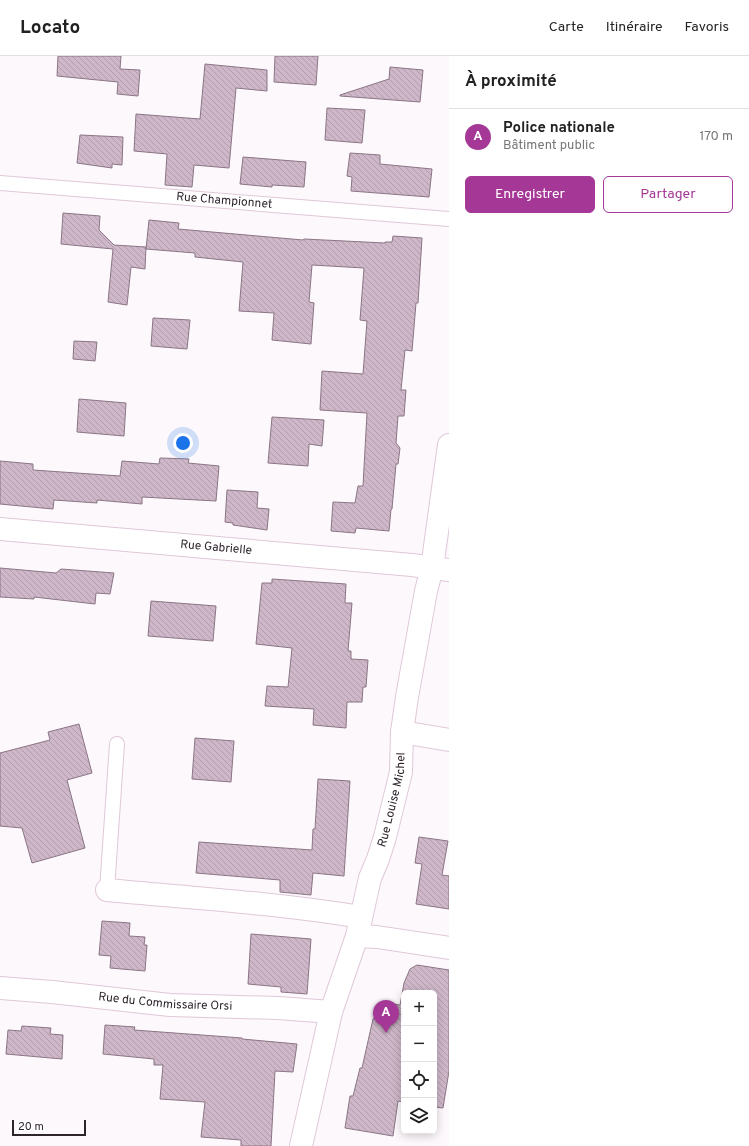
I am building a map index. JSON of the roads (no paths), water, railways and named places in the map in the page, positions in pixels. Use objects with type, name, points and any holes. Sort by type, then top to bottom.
[{"type":"street","name":"Rue Louise Michel","points":[[301,1146],[331,1012],[359,926],[370,878],[385,836],[401,772],[402,732],[426,591],[440,569],[449,445]]},
{"type":"street","name":"Rue Gabrielle","points":[[0,529],[412,564],[440,569]]},
{"type":"street","points":[[402,732],[449,740]]},
{"type":"street","points":[[107,890],[335,913],[377,937],[449,948]]},
{"type":"street","name":"Rue du Commissaire Orsi","points":[[0,988],[170,1005],[278,1008],[331,1012]]},
{"type":"lane","name":"Rue Championnet","points":[[0,183],[449,219]]},
{"type":"lane","points":[[107,890],[117,744]]},
{"type":"place","name":"Police nationale","points":[[386,1033]]}]
